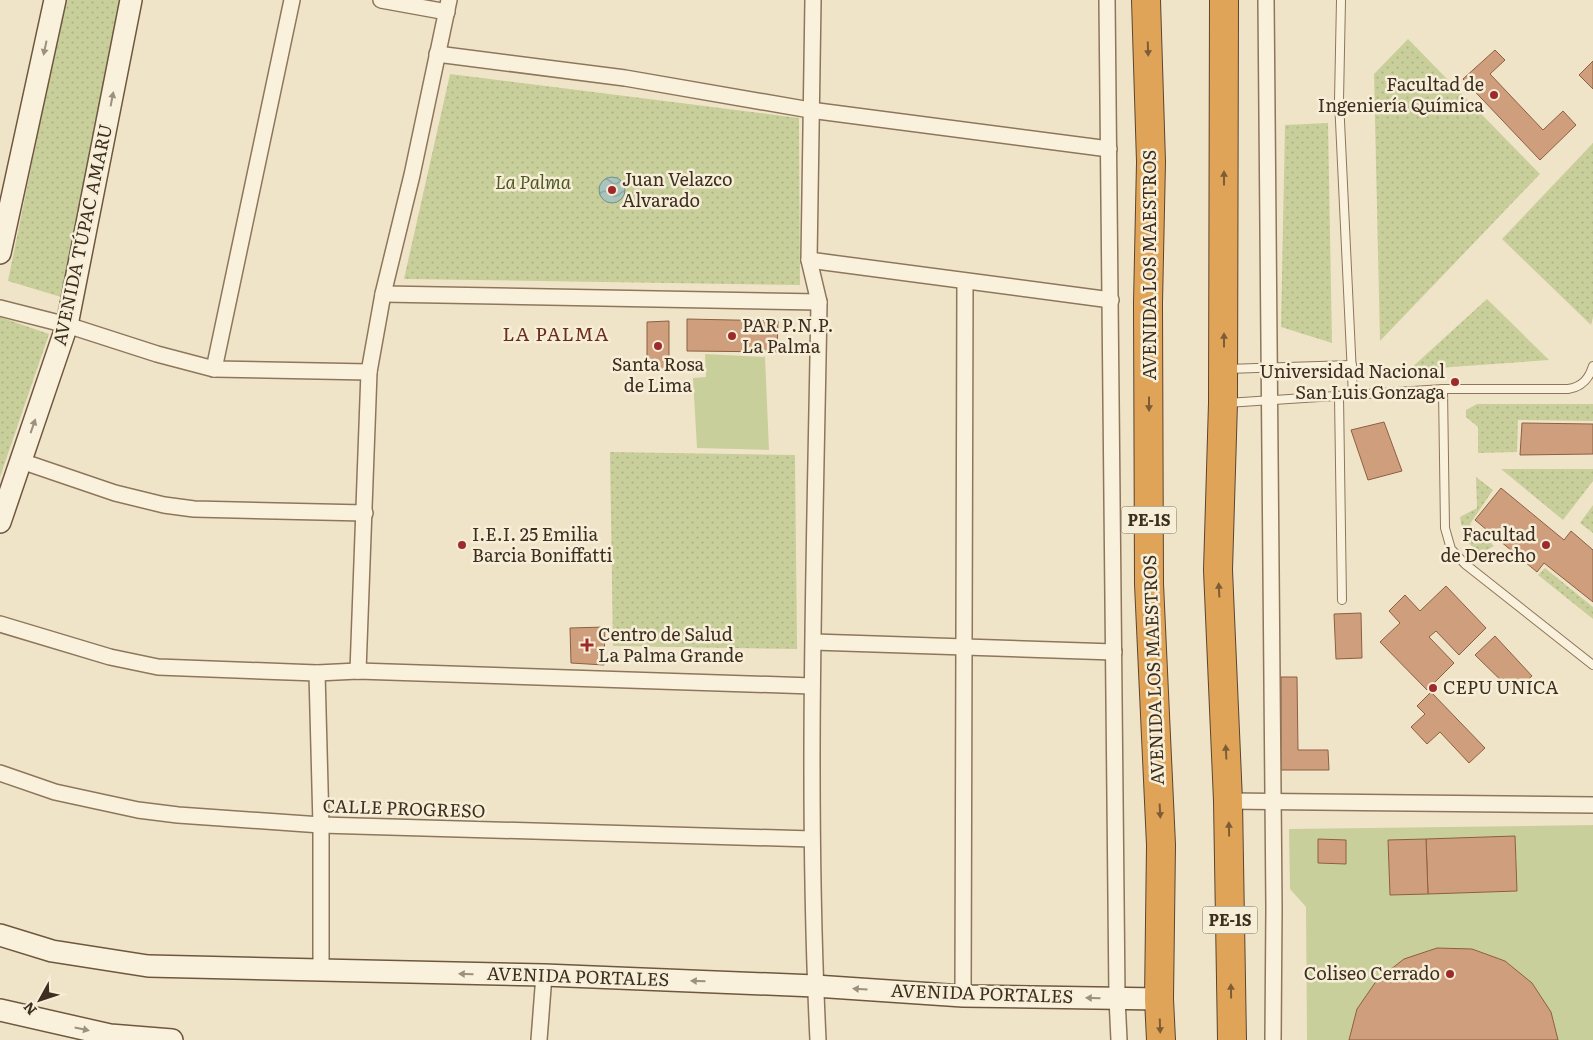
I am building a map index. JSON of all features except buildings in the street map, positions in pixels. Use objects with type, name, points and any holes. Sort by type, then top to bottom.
[{"type":"highway","name":"AVENIDA LOS MAESTROS","points":[[1146,0],[1152,162],[1148,304],[1149,584],[1161,845],[1160,1040]]},
{"type":"highway","name":"PE-1S","points":[[1224,0],[1224,369],[1218,570],[1228,801],[1232,1040]]},
{"type":"street","points":[[0,252],[55,0]]},
{"type":"street","name":"AVENIDA TÚPAC AMARU","points":[[0,522],[67,325],[131,0]]},
{"type":"street","points":[[214,369],[292,0]]},
{"type":"street","points":[[358,671],[369,372],[383,294],[412,175],[448,6],[381,0]]},
{"type":"street","points":[[812,0],[809,260],[819,302],[812,686],[812,839],[818,1040]]},
{"type":"street","points":[[1107,0],[1117,998],[1119,1040]]},
{"type":"street","points":[[1266,0],[1273,1040]]},
{"type":"street","points":[[437,54],[625,78],[810,110],[1109,149]]},
{"type":"street","points":[[809,260],[1111,300]]},
{"type":"street","points":[[963,996],[965,282]]},
{"type":"street","points":[[383,294],[599,300],[819,302]]},
{"type":"street","points":[[0,308],[67,325],[157,354],[214,369],[369,372]]},
{"type":"street","points":[[21,461],[115,493],[164,505],[194,509],[365,513]]},
{"type":"street","points":[[0,624],[110,657],[158,667],[317,673],[358,671],[812,686]]},
{"type":"street","points":[[814,642],[1114,652]]},
{"type":"street","points":[[317,673],[321,825],[321,969]]},
{"type":"street","name":"CALLE PROGRESO","points":[[0,773],[55,792],[138,810],[321,825],[812,839]]},
{"type":"street","points":[[1228,801],[1593,805]]},
{"type":"street","name":"AVENIDA PORTALES","points":[[0,935],[52,952],[148,966],[544,975],[816,986],[963,996],[1159,999]]},
{"type":"street","points":[[540,1040],[544,975]]},
{"type":"street","points":[[0,1010],[110,1035],[172,1040]]},
{"type":"lane","points":[[1341,0],[1340,100],[1352,396]]},
{"type":"lane","points":[[1224,369],[1352,365]]},
{"type":"lane","points":[[1223,403],[1442,389],[1575,388],[1586,380],[1593,366]]},
{"type":"lane","points":[[1442,389],[1445,528],[1451,549],[1465,564],[1593,665]]},
{"type":"lane","points":[[1339,396],[1342,600]]},
{"type":"green space","points":[[65,0],[123,0],[61,297],[8,281]]},
{"type":"green space","points":[[1408,39],[1540,174],[1380,341],[1374,74]]},
{"type":"green space","name":"La Palma","points":[[450,74],[799,118],[800,285],[404,279]]},
{"type":"green space","points":[[1328,123],[1332,343],[1281,327],[1285,125]]},
{"type":"green space","points":[[1593,143],[1593,317],[1591,325],[1502,239]]},
{"type":"green space","points":[[1487,299],[1549,360],[1409,370]]},
{"type":"green space","points":[[0,317],[49,334],[0,477]]},
{"type":"green space","points":[[705,354],[765,357],[769,450],[697,448],[693,378],[706,377]]},
{"type":"green space","points":[[1477,404],[1593,404],[1593,421],[1518,420],[1517,452],[1478,453],[1478,427],[1466,417],[1466,410]]},
{"type":"green space","points":[[610,452],[795,455],[797,649],[613,646]]},
{"type":"green space","points":[[1501,469],[1593,469],[1593,481],[1563,520]]},
{"type":"green space","points":[[1476,477],[1493,490],[1470,524],[1494,546],[1481,553],[1464,540],[1460,517],[1477,508]]},
{"type":"green space","points":[[1593,505],[1593,533],[1580,523]]},
{"type":"green space","points":[[1545,568],[1593,607],[1593,619],[1538,575]]},
{"type":"green space","name":"Coliseo Cerrado","points":[[1593,825],[1593,1040],[1307,1040],[1306,907],[1290,889],[1289,829]]},
{"type":"water","points":[[612,177],[621,181],[625,190],[621,199],[612,203],[603,199],[599,190],[603,181]]},
{"type":"place","name":"Facultad de Ingeniería Química","points":[[1494,95]]},
{"type":"place","name":"Juan Velazco Alvarado","points":[[612,190]]},
{"type":"place","name":"PAR P.N.P. La Palma","points":[[732,336]]},
{"type":"place","name":"Santa Rosa de Lima","points":[[658,346]]},
{"type":"place","name":"Universidad Nacional San Luis Gonzaga","points":[[1455,382]]},
{"type":"place","name":"I.E.I. 25 Emilia Barcia Boniffatti","points":[[462,545]]},
{"type":"place","name":"Facultad de Derecho","points":[[1546,545]]},
{"type":"place","name":"Centro de Salud La Palma Grande","points":[[587,645]]},
{"type":"place","name":"CEPU UNICA","points":[[1433,688]]},
{"type":"place","name":"Coliseo Cerrado","points":[[1450,974]]},
{"type":"district","name":"LA PALMA","points":[[556,334]]}]
